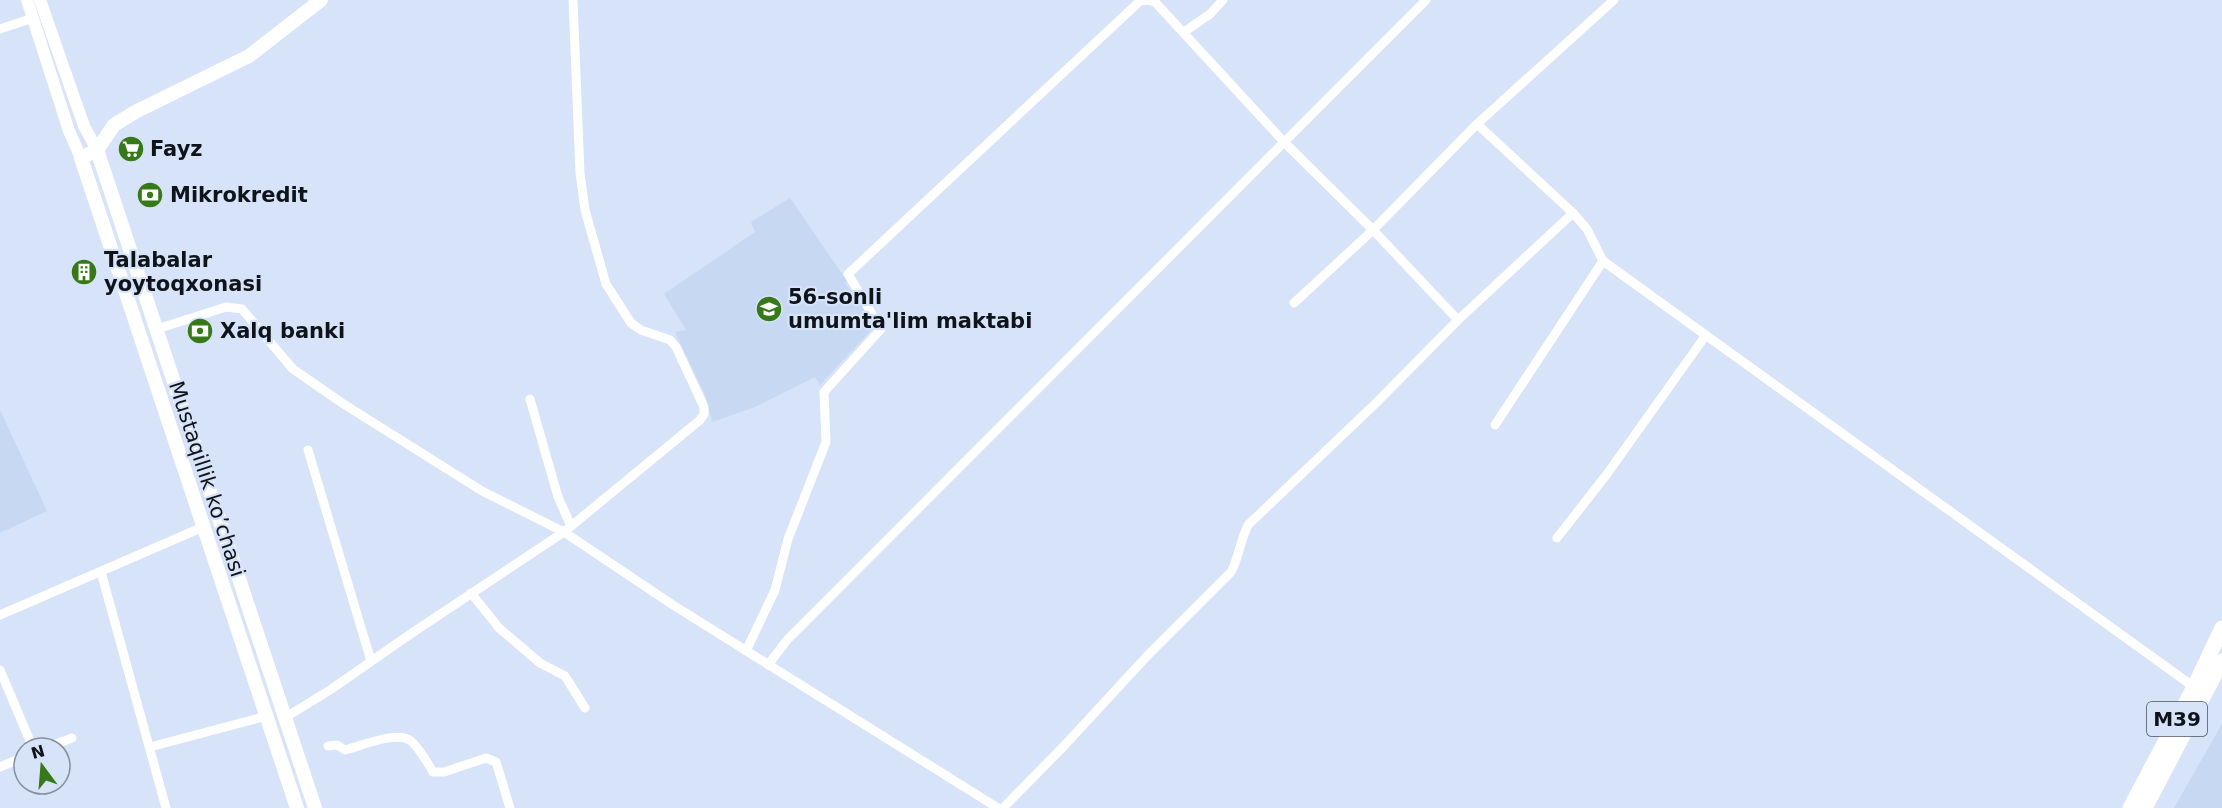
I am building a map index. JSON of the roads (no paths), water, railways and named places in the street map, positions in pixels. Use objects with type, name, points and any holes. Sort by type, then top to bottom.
[{"type":"highway","name":"M39","points":[[2130,808],[2194,687],[2222,628]]},
{"type":"highway","name":"M39","points":[[2145,808],[2222,661]]},
{"type":"main road","points":[[81,158],[97,150],[114,125],[135,112],[249,56],[321,0]]},
{"type":"main road","name":"Mustaqillik ko’chasi","points":[[97,150],[315,808]]},
{"type":"main road","name":"Mustaqillik ko’chasi","points":[[81,158],[297,808]]},
{"type":"street","points":[[27,0],[69,131],[81,158]]},
{"type":"street","points":[[40,0],[84,126],[97,150]]},
{"type":"street","points":[[286,717],[567,529],[700,420],[704,414],[704,407],[676,347],[670,340],[636,327],[606,284],[585,210],[580,173],[573,0]]},
{"type":"street","points":[[1184,32],[1210,14],[1224,0]]},
{"type":"street","points":[[768,665],[787,640],[1426,0]]},
{"type":"street","points":[[1294,303],[1373,230],[1477,124],[1614,0]]},
{"type":"street","points":[[746,651],[775,590],[788,539],[826,442],[824,392],[881,328],[848,274],[1140,1],[1155,2],[1284,142],[1373,230],[1458,320]]},
{"type":"street","points":[[0,29],[33,18]]},
{"type":"street","points":[[1477,124],[1573,213],[1587,229],[1603,261],[2194,687]]},
{"type":"street","points":[[1003,808],[1148,655],[1231,572],[1237,560],[1242,536],[1248,525],[1375,404],[1458,320],[1573,213]]},
{"type":"street","points":[[1495,425],[1603,261]]},
{"type":"street","points":[[157,329],[226,307],[242,309],[293,369],[342,403],[482,491],[567,529],[746,651],[998,808]]},
{"type":"street","points":[[1557,538],[1607,474],[1706,335]]},
{"type":"street","points":[[530,399],[567,529]]},
{"type":"street","points":[[308,450],[371,661]]},
{"type":"street","points":[[0,615],[203,527]]},
{"type":"street","points":[[100,572],[166,808]]},
{"type":"street","points":[[471,593],[499,628],[540,663],[565,676],[585,708]]},
{"type":"street","points":[[0,670],[28,736]]},
{"type":"street","points":[[150,747],[267,716]]},
{"type":"street","points":[[328,746],[337,746],[345,750],[395,736],[405,737],[416,747],[433,772],[444,772],[486,758],[496,762],[510,808]]},
{"type":"place","name":"Fayz","points":[[131,149]]},
{"type":"place","name":"Mikrokredit","points":[[150,195]]},
{"type":"place","name":"Talabalar yoytoqxonasi","points":[[84,272]]},
{"type":"place","name":"56-sonli umumta'lim maktabi","points":[[769,309]]},
{"type":"place","name":"Xalq banki","points":[[200,331]]}]
